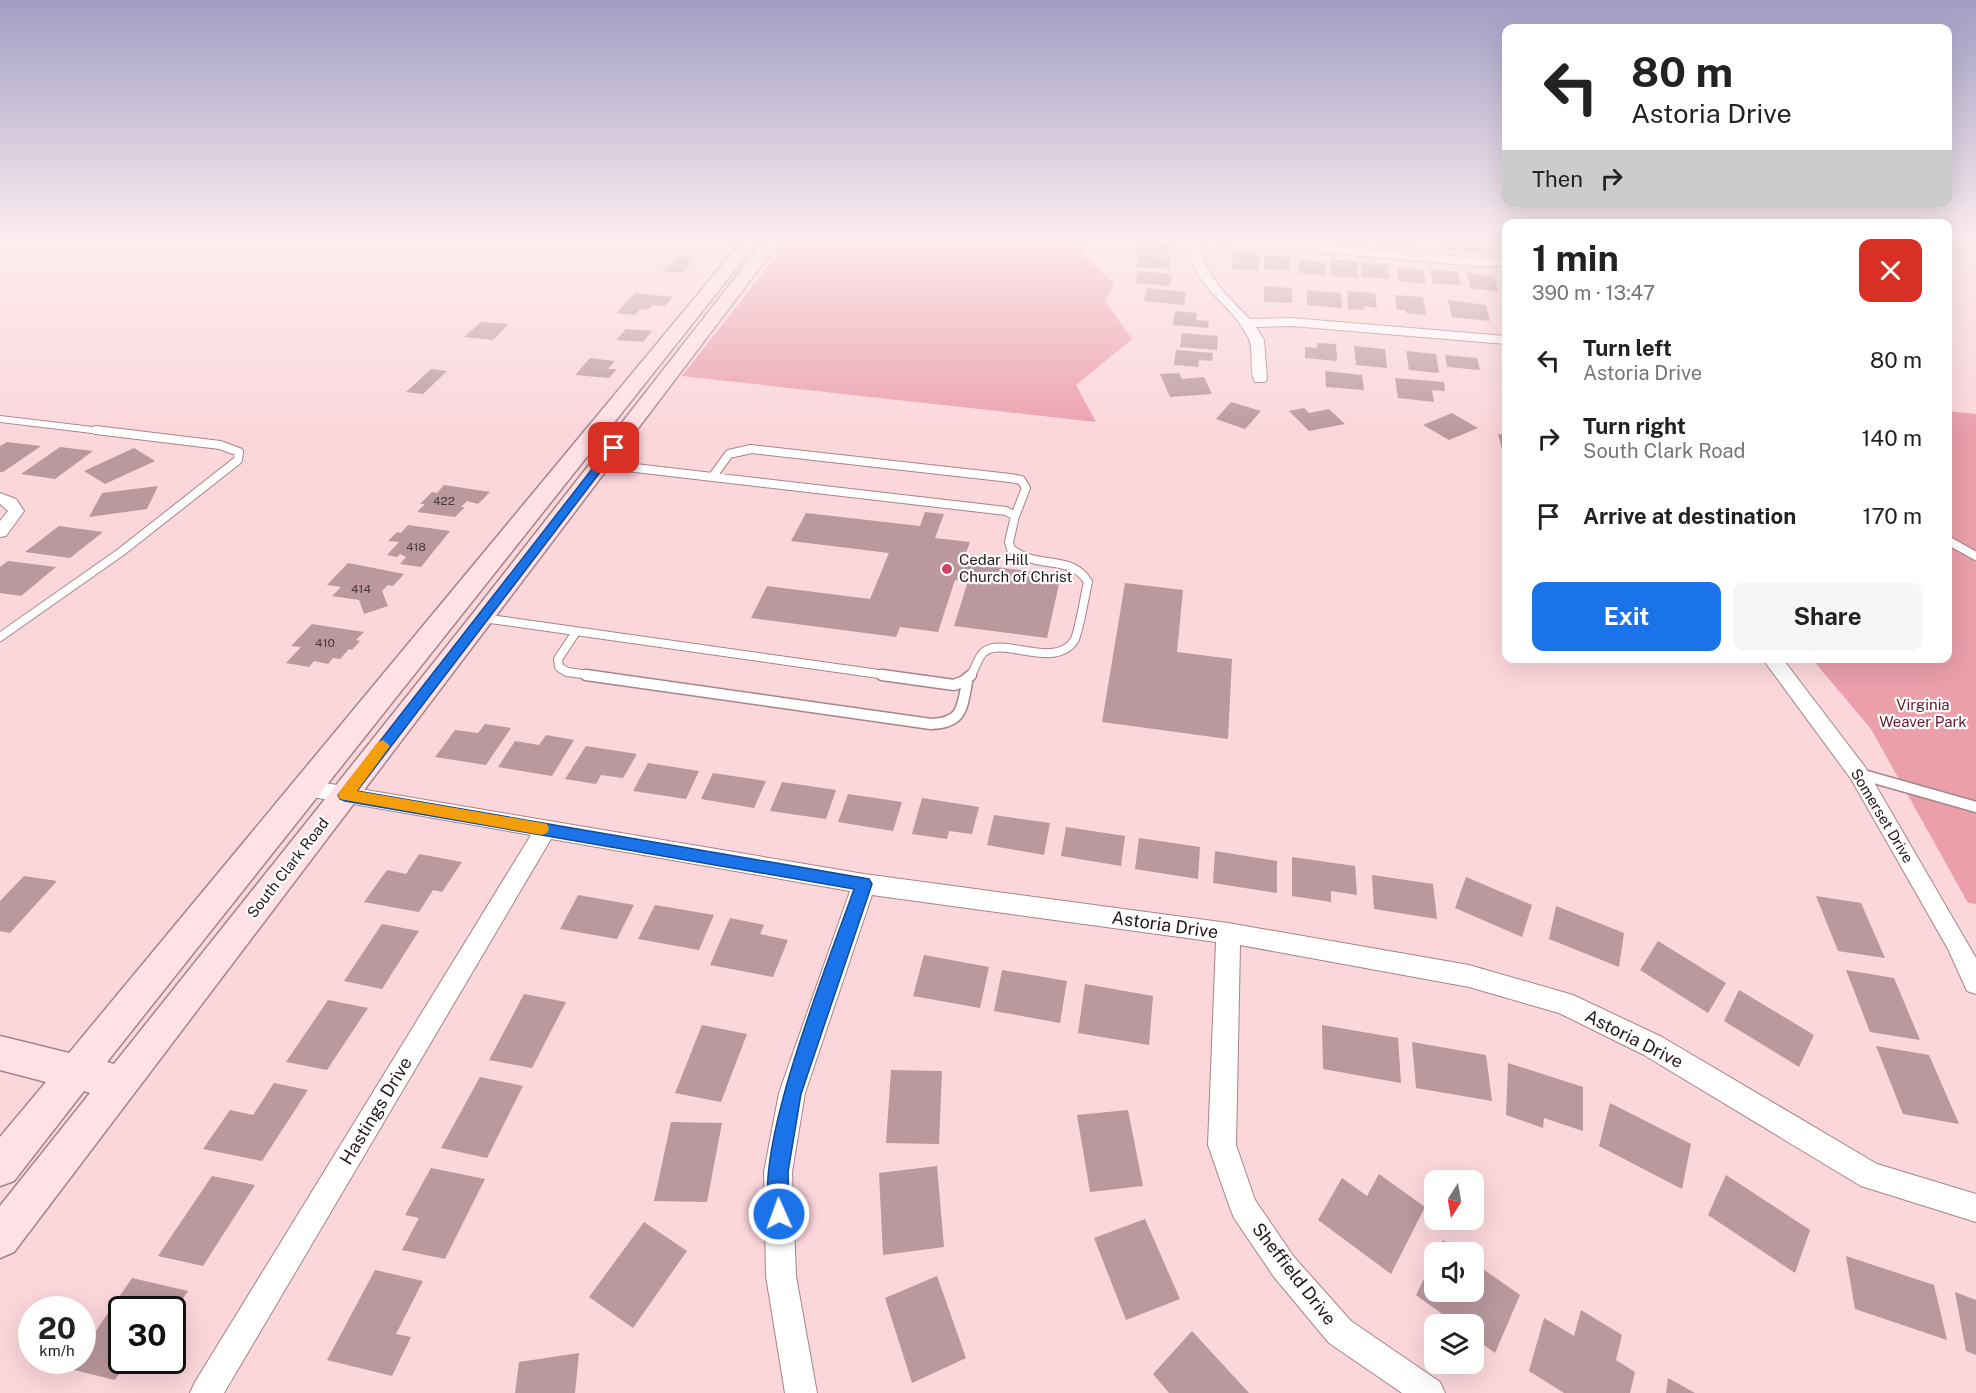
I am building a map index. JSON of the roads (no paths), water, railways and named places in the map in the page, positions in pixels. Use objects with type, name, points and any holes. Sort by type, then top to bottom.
[{"type":"main road","points":[[0,1167],[697,306]]},
{"type":"main road","name":"South Clark Road","points":[[0,1238],[483,618],[722,306]]},
{"type":"main road","points":[[571,461],[602,464]]},
{"type":"main road","points":[[448,614],[483,618]]},
{"type":"main road","points":[[0,1053],[120,1083]]},
{"type":"street","points":[[1230,306],[1247,323],[1257,340],[1260,378]]},
{"type":"street","points":[[1247,323],[1291,322],[1502,340]]},
{"type":"street","points":[[0,498],[10,502],[16,511],[0,532]]},
{"type":"street","name":"Somerset Drive","points":[[1775,663],[1858,773],[1956,942],[1976,983]]},
{"type":"street","name":"Astoria Drive","points":[[307,788],[864,884],[1228,933],[1469,976],[1564,1003],[1653,1046],[1871,1176],[1976,1208]]},
{"type":"street","name":"Hastings Drive","points":[[206,1393],[546,829]]},
{"type":"street","points":[[801,1393],[781,1276],[778,1172],[792,1094],[864,884]]},
{"type":"street","name":"Sheffield Drive","points":[[1228,933],[1222,1145],[1244,1208],[1284,1267],[1340,1332],[1429,1393]]},
{"type":"lane","points":[[0,419],[220,445],[239,452],[238,460],[210,483],[0,637]]},
{"type":"lane","points":[[483,618],[954,685],[967,682],[973,676],[980,655],[987,649],[994,647],[1053,653],[1067,649],[1074,641],[1088,582],[1079,570],[1068,566],[1032,561],[1011,549],[1009,542],[1015,516],[1026,488],[1021,480],[751,449],[729,454],[712,476]]},
{"type":"lane","points":[[602,464],[993,508],[1015,516]]},
{"type":"lane","points":[[1952,543],[1976,556]]},
{"type":"lane","points":[[576,632],[558,659],[559,667],[567,672],[931,724],[948,724],[955,719],[961,709],[967,682]]},
{"type":"lane","points":[[1858,773],[1976,807]]},
{"type":"place","name":"Cedar Hill Church of Christ","points":[[947,569]]},
{"type":"park label","name":"Virginia Weaver Park","points":[[1923,714]]}]
